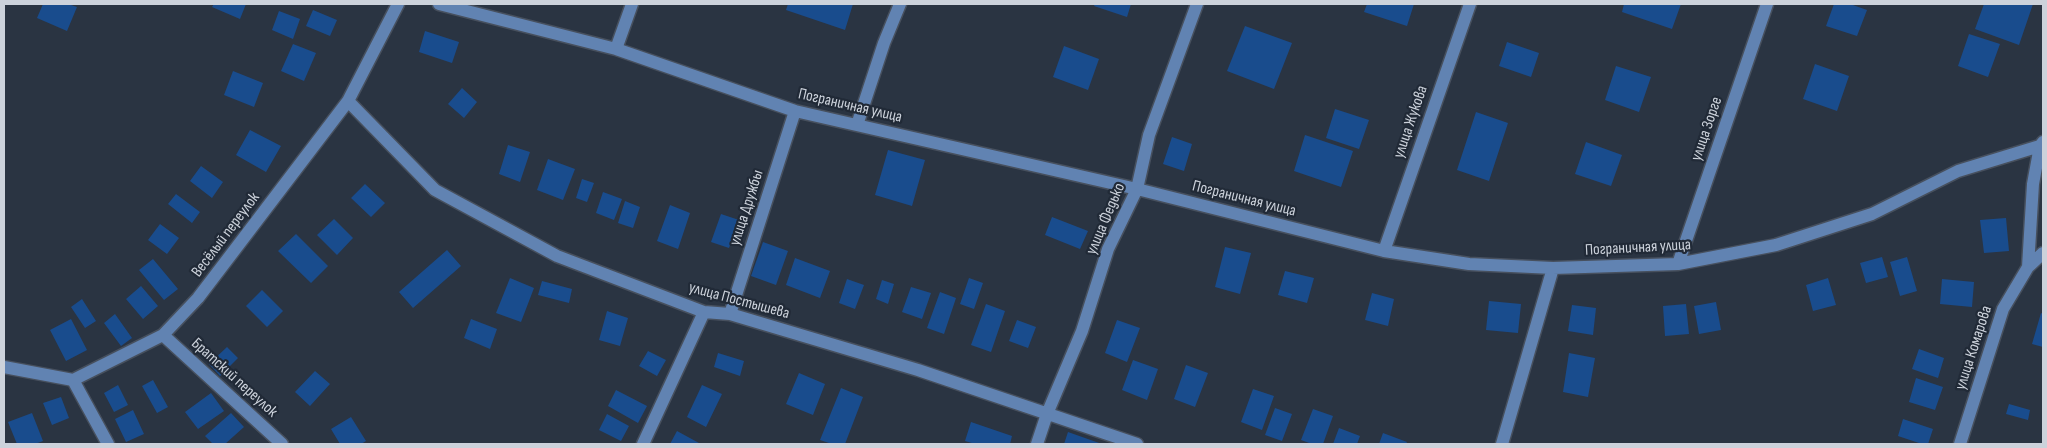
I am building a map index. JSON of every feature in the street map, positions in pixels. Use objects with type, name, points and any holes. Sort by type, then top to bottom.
[{"type":"street","name":"Весёлый переулок","points":[[73,380],[163,335],[198,298],[348,101],[398,4]]},
{"type":"street","name":"Пограничная улица","points":[[438,4],[616,49],[795,111],[1138,189],[1384,251],[1469,264],[1553,268],[1678,264],[1776,245],[1872,214],[1958,171],[2042,144]]},
{"type":"street","points":[[616,49],[632,4]]},
{"type":"street","points":[[857,125],[884,43],[900,4]]},
{"type":"street","name":"улица Федько","points":[[1037,444],[1047,414],[1082,331],[1108,249],[1138,189],[1150,135],[1198,4]]},
{"type":"street","name":"улица Жукова","points":[[1384,251],[1470,4]]},
{"type":"street","name":"улица Зорге","points":[[1678,264],[1767,4]]},
{"type":"street","name":"улица Постышева","points":[[348,101],[435,190],[557,256],[704,312],[730,314],[918,370],[1137,444]]},
{"type":"street","name":"улица Дружбы","points":[[730,314],[795,111]]},
{"type":"street","name":"улица Комарова","points":[[2028,267],[2033,184],[2042,144]]},
{"type":"street","name":"улица Комарова","points":[[1960,444],[2003,308],[2028,267],[2043,253]]},
{"type":"street","points":[[1502,444],[1553,268]]},
{"type":"street","points":[[643,444],[704,312]]},
{"type":"street","name":"Братский переулок","points":[[163,335],[282,444]]},
{"type":"street","points":[[4,366],[73,380],[108,444]]},
{"type":"building","points":[[43,4],[68,4],[77,7],[67,31],[37,18]]},
{"type":"building","points":[[214,4],[246,4],[240,19],[212,7]]},
{"type":"building","points":[[788,4],[853,4],[845,30],[786,10]]},
{"type":"building","points":[[1095,4],[1131,4],[1127,17],[1094,6]]},
{"type":"building","points":[[1367,4],[1414,4],[1407,26],[1364,12]]},
{"type":"building","points":[[1624,4],[1681,4],[1672,29],[1622,12]]},
{"type":"building","points":[[1834,4],[1850,4],[1867,10],[1857,36],[1826,26]]},
{"type":"building","points":[[1984,4],[2033,4],[2019,45],[1975,29]]},
{"type":"building","points":[[313,10],[337,20],[330,36],[306,26]]},
{"type":"building","points":[[279,11],[300,19],[293,39],[272,30]]},
{"type":"building","points":[[1245,26],[1292,43],[1274,89],[1227,71]]},
{"type":"building","points":[[425,31],[459,42],[452,63],[419,52]]},
{"type":"building","points":[[1969,34],[2000,44],[1988,77],[1958,66]]},
{"type":"building","points":[[1507,42],[1539,53],[1531,77],[1499,66]]},
{"type":"building","points":[[293,44],[316,53],[304,81],[281,71]]},
{"type":"building","points":[[1064,46],[1099,59],[1088,90],[1053,77]]},
{"type":"building","points":[[1815,64],[1849,76],[1837,111],[1803,99]]},
{"type":"building","points":[[1616,66],[1651,77],[1639,112],[1605,100]]},
{"type":"building","points":[[233,71],[263,83],[254,107],[224,95]]},
{"type":"building","points":[[462,88],[477,102],[464,118],[448,104]]},
{"type":"building","points":[[1335,109],[1369,120],[1359,149],[1326,138]]},
{"type":"building","points":[[1476,112],[1508,123],[1489,181],[1457,170]]},
{"type":"building","points":[[250,130],[281,146],[266,172],[236,155]]},
{"type":"building","points":[[1305,135],[1353,151],[1341,187],[1294,171]]},
{"type":"building","points":[[1172,137],[1192,144],[1184,171],[1163,164]]},
{"type":"building","points":[[1586,142],[1622,155],[1611,186],[1575,174]]},
{"type":"building","points":[[508,145],[530,152],[520,182],[499,174]]},
{"type":"building","points":[[888,150],[925,160],[912,206],[875,195]]},
{"type":"building","points":[[548,159],[575,169],[563,200],[537,190]]},
{"type":"building","points":[[201,166],[223,182],[212,198],[190,181]]},
{"type":"building","points":[[582,179],[594,183],[587,202],[576,198]]},
{"type":"building","points":[[365,184],[385,203],[371,217],[351,198]]},
{"type":"building","points":[[603,192],[622,199],[614,220],[596,213]]},
{"type":"building","points":[[176,194],[200,212],[192,223],[168,204]]},
{"type":"building","points":[[625,201],[640,207],[633,228],[618,223]]},
{"type":"building","points":[[670,205],[690,213],[678,249],[657,241]]},
{"type":"building","points":[[721,214],[739,220],[729,248],[711,242]]},
{"type":"building","points":[[1052,217],[1088,231],[1080,249],[1045,235]]},
{"type":"building","points":[[2006,218],[2009,251],[1984,253],[1980,220]]},
{"type":"building","points":[[334,219],[353,238],[337,255],[317,235]]},
{"type":"building","points":[[160,224],[179,238],[167,254],[148,240]]},
{"type":"building","points":[[296,234],[328,266],[311,283],[278,251]]},
{"type":"building","points":[[763,242],[788,251],[776,285],[751,276]]},
{"type":"building","points":[[1225,247],[1251,253],[1240,294],[1215,287]]},
{"type":"building","points":[[447,250],[461,266],[413,308],[399,292]]},
{"type":"building","points":[[1882,257],[1888,277],[1866,283],[1860,263]]},
{"type":"building","points":[[1907,257],[1917,291],[1900,296],[1890,262]]},
{"type":"building","points":[[795,258],[830,271],[820,298],[786,285]]},
{"type":"building","points":[[153,259],[178,289],[164,300],[139,270]]},
{"type":"building","points":[[1285,271],[1314,278],[1307,303],[1278,295]]},
{"type":"building","points":[[510,278],[534,288],[521,322],[496,313]]},
{"type":"building","points":[[969,278],[983,283],[974,309],[960,304]]},
{"type":"building","points":[[1828,278],[1836,305],[1813,311],[1806,285]]},
{"type":"building","points":[[847,279],[864,285],[855,309],[839,303]]},
{"type":"building","points":[[1942,279],[1974,282],[1972,307],[1940,304]]},
{"type":"building","points":[[882,280],[894,284],[888,304],[876,299]]},
{"type":"building","points":[[542,281],[572,289],[569,303],[538,295]]},
{"type":"building","points":[[141,286],[158,306],[143,319],[126,299]]},
{"type":"building","points":[[911,287],[931,293],[922,319],[902,312]]},
{"type":"building","points":[[262,290],[283,311],[267,327],[246,306]]},
{"type":"building","points":[[940,292],[956,298],[944,334],[927,328]]},
{"type":"building","points":[[1372,293],[1394,299],[1388,326],[1365,320]]},
{"type":"building","points":[[82,299],[96,321],[85,328],[71,307]]},
{"type":"building","points":[[1489,301],[1521,304],[1518,333],[1486,330]]},
{"type":"building","points":[[1716,302],[1721,330],[1699,334],[1694,306]]},
{"type":"building","points":[[986,304],[1005,311],[991,352],[971,345]]},
{"type":"building","points":[[1686,304],[1689,334],[1665,336],[1663,306]]},
{"type":"building","points":[[1572,305],[1596,308],[1593,335],[1568,331]]},
{"type":"building","points":[[607,311],[628,318],[620,346],[599,340]]},
{"type":"building","points":[[2041,313],[2043,314],[2043,347],[2032,344]]},
{"type":"building","points":[[115,314],[132,338],[121,346],[104,323]]},
{"type":"building","points":[[71,319],[87,350],[66,361],[50,330]]},
{"type":"building","points":[[471,319],[497,329],[490,349],[464,338]]},
{"type":"building","points":[[1017,320],[1036,327],[1028,348],[1009,341]]},
{"type":"building","points":[[1117,320],[1140,328],[1127,362],[1105,353]]},
{"type":"building","points":[[227,347],[238,358],[220,376],[209,364]]},
{"type":"building","points":[[1919,349],[1944,358],[1938,378],[1912,369]]},
{"type":"building","points":[[648,351],[666,360],[657,376],[639,366]]},
{"type":"building","points":[[718,353],[744,361],[740,376],[714,367]]},
{"type":"building","points":[[1569,353],[1595,358],[1588,397],[1563,392]]},
{"type":"building","points":[[1133,360],[1158,369],[1147,400],[1122,390]]},
{"type":"building","points":[[1186,365],[1208,373],[1195,407],[1174,399]]},
{"type":"building","points":[[315,371],[330,384],[310,406],[295,392]]},
{"type":"building","points":[[799,373],[825,384],[813,415],[786,404]]},
{"type":"building","points":[[1916,378],[1943,387],[1935,410],[1909,402]]},
{"type":"building","points":[[153,380],[168,407],[157,413],[142,386]]},
{"type":"building","points":[[118,385],[128,405],[114,412],[104,393]]},
{"type":"building","points":[[702,385],[722,394],[706,427],[687,417]]},
{"type":"building","points":[[841,388],[863,397],[845,444],[832,444],[820,440]]},
{"type":"building","points":[[1253,389],[1274,396],[1262,430],[1241,422]]},
{"type":"building","points":[[616,390],[647,406],[638,423],[608,406]]},
{"type":"building","points":[[211,393],[224,411],[198,429],[185,412]]},
{"type":"building","points":[[61,397],[69,418],[52,425],[43,403]]},
{"type":"building","points":[[2009,404],[2030,410],[2028,420],[2006,414]]},
{"type":"building","points":[[1275,408],[1292,414],[1282,441],[1265,435]]},
{"type":"building","points":[[1313,409],[1333,416],[1323,444],[1312,444],[1301,440]]},
{"type":"building","points":[[133,410],[144,434],[126,442],[115,419]]},
{"type":"building","points":[[32,413],[43,441],[35,444],[17,444],[8,422]]},
{"type":"building","points":[[231,413],[244,427],[225,444],[213,444],[205,436]]},
{"type":"building","points":[[607,414],[629,426],[621,441],[599,430]]},
{"type":"building","points":[[351,417],[366,441],[361,444],[340,444],[331,429]]},
{"type":"building","points":[[1903,419],[1933,429],[1928,444],[1922,444],[1898,436]]},
{"type":"building","points":[[971,422],[1012,436],[1010,444],[975,444],[965,441]]},
{"type":"building","points":[[1339,428],[1360,436],[1357,444],[1333,444]]},
{"type":"building","points":[[677,431],[699,443],[699,444],[670,444]]},
{"type":"building","points":[[1068,432],[1102,444],[1064,444]]},
{"type":"building","points":[[1383,433],[1407,442],[1406,444],[1379,444]]}]
